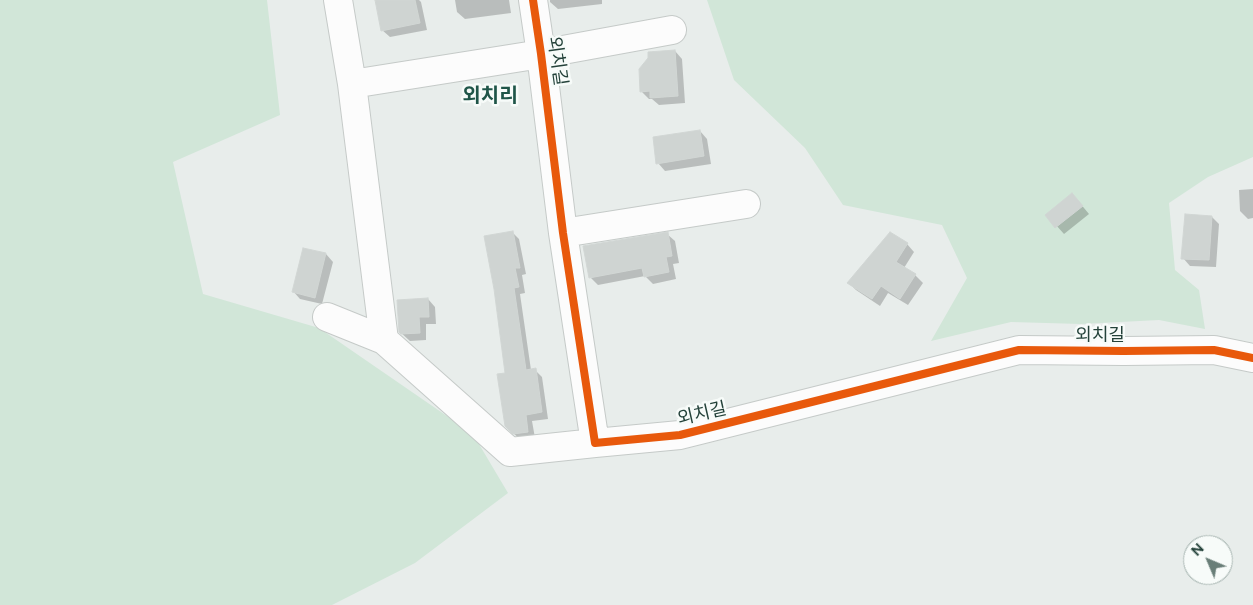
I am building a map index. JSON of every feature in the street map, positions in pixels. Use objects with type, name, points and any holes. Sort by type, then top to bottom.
[{"type":"street","points":[[338,0],[352,84],[384,340]]},
{"type":"street","name":"외치길","points":[[533,0],[563,233],[595,443]]},
{"type":"street","name":"외치길","points":[[352,84],[541,54],[672,30]]},
{"type":"street","points":[[563,233],[746,204]]},
{"type":"street","name":"외치길","points":[[326,317],[384,340],[510,452],[680,435],[1019,350],[1214,350],[1253,358]]},
{"type":"green space","points":[[0,0],[267,0],[280,115],[173,162],[203,294],[319,328],[473,434],[508,493],[415,563],[332,605],[0,605]]},
{"type":"green space","points":[[707,0],[1253,0],[1253,157],[1208,177],[1169,203],[1175,270],[1199,290],[1205,329],[1159,320],[1081,324],[1011,322],[931,341],[967,278],[942,225],[843,205],[805,148],[734,80]]},
{"type":"building","points":[[375,0],[415,0],[420,23],[381,31]]},
{"type":"building","points":[[675,50],[678,96],[650,98],[650,91],[640,92],[639,69],[648,58],[648,52]]},
{"type":"building","points":[[700,130],[704,156],[656,164],[653,137]]},
{"type":"building","points":[[1072,193],[1083,206],[1055,228],[1045,215]]},
{"type":"building","points":[[1185,214],[1212,216],[1209,260],[1181,259]]},
{"type":"building","points":[[513,231],[520,268],[515,268],[519,287],[514,288],[526,370],[536,368],[542,412],[526,415],[528,432],[513,434],[505,426],[497,374],[505,373],[494,289],[484,236]]},
{"type":"building","points":[[668,232],[672,256],[666,257],[669,272],[644,277],[642,268],[589,278],[583,246]]},
{"type":"building","points":[[890,232],[908,243],[896,262],[916,274],[900,299],[881,286],[872,299],[847,283]]},
{"type":"building","points":[[303,248],[326,253],[315,298],[292,292]]},
{"type":"building","points":[[428,298],[429,317],[419,317],[420,333],[401,334],[399,332],[397,300]]},
{"type":"cycle path","points":[[533,0],[563,233],[595,443],[680,435],[1019,350],[1214,350],[1253,358]]},
{"type":"district","name":"외치리","points":[[490,96]]}]
